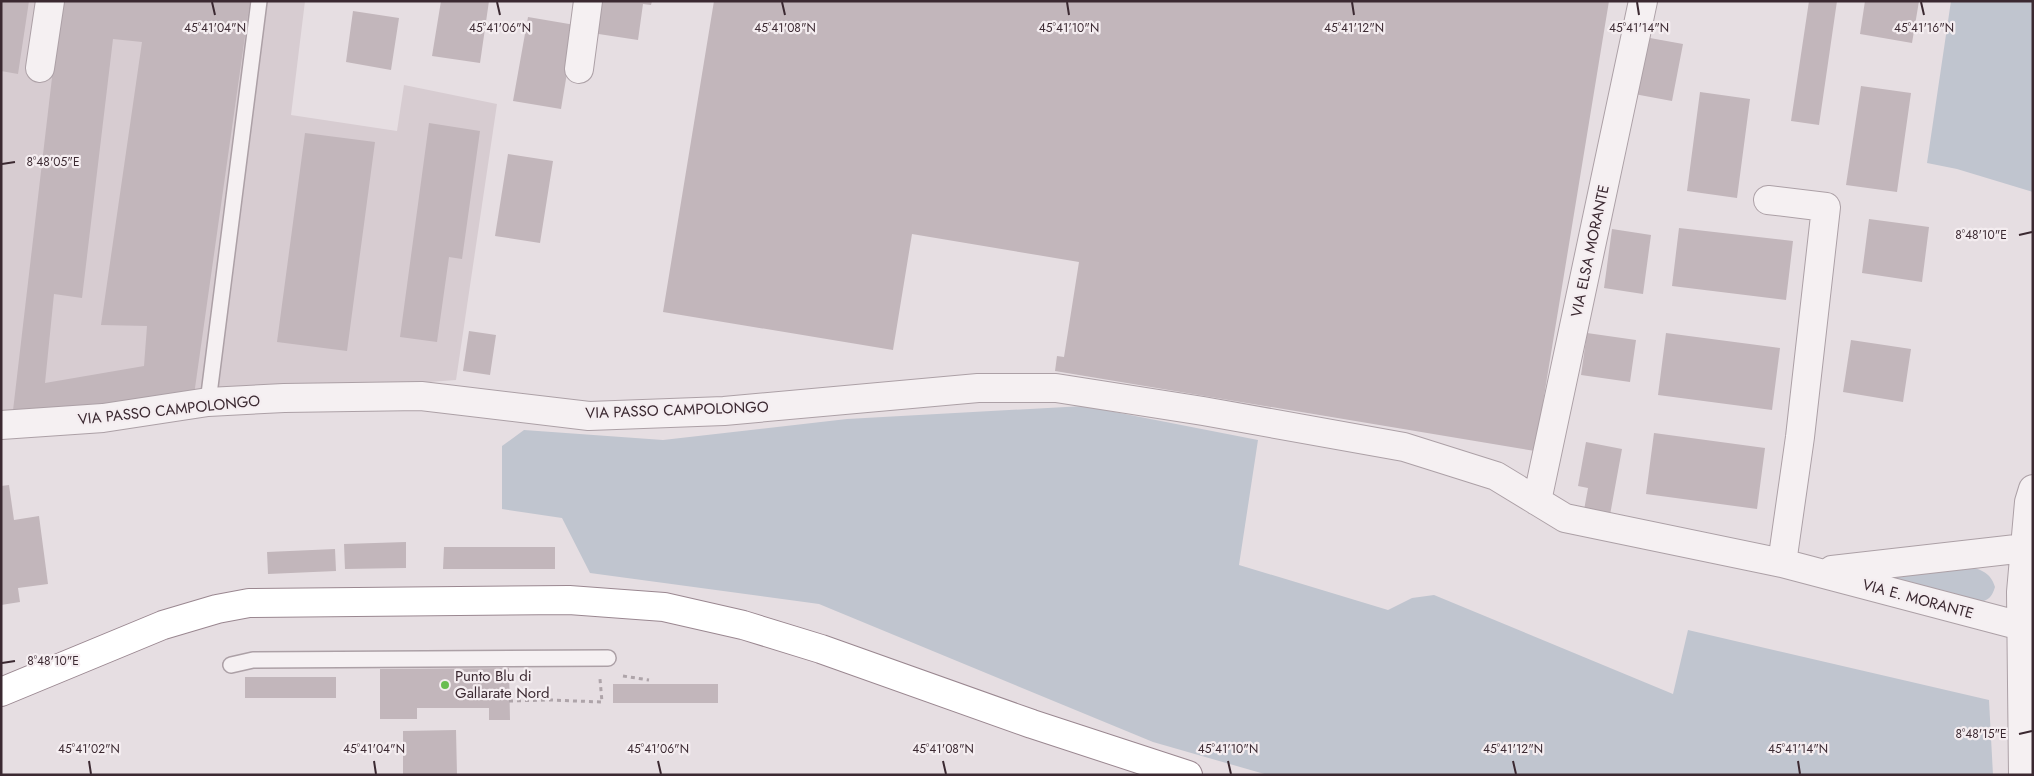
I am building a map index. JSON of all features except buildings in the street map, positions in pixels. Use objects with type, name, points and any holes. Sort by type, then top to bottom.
[{"type":"highway","points":[[1,692],[163,625],[217,609],[249,603],[579,600],[664,607],[743,625],[821,649],[1032,724],[1188,775]]},
{"type":"street","points":[[40,68],[50,1]]},
{"type":"street","points":[[579,69],[588,1]]},
{"type":"street","name":"VIA ELSA MORANTE","points":[[1537,501],[1643,1]]},
{"type":"street","points":[[1768,200],[1826,207],[1800,437],[1782,563]]},
{"type":"street","name":"VIA PASSO CAMPOLONGO","points":[[1,425],[103,418],[208,402],[284,398],[421,396],[589,416],[724,411],[978,388],[1056,388],[1203,411],[1404,447],[1496,476],[1537,501]]},
{"type":"street","points":[[2023,772],[2021,626],[2027,595],[2025,548],[2029,502],[2033,489]]},
{"type":"street","points":[[1537,501],[1565,518],[1782,563],[1815,572],[2025,548]]},
{"type":"street","name":"VIA E. MORANTE","points":[[1815,572],[2021,626]]},
{"type":"lane","points":[[208,402],[259,1]]},
{"type":"lane","points":[[231,665],[253,660],[608,658]]},
{"type":"path","points":[[509,701],[602,702],[600,674]]},
{"type":"path","points":[[620,676],[649,680]]},
{"type":"shaded area","points":[[1,1],[305,1],[291,115],[397,131],[404,85],[497,104],[456,380],[216,398],[1,418]]},
{"type":"shaded area","points":[[1951,1],[2033,1],[2033,192],[1957,169],[1927,163]]},
{"type":"shaded area","points":[[1084,406],[1258,440],[1239,565],[1388,610],[1412,598],[1434,595],[1673,694],[1688,630],[1989,700],[1993,775],[1268,775],[1153,742],[819,604],[590,573],[562,518],[502,509],[502,446],[524,430],[663,440],[847,419]]},
{"type":"shaded area","points":[[1968,566],[1985,573],[1993,582],[1994,590],[1991,596],[1984,601],[1978,602],[1867,574]]},
{"type":"place","name":"Punto Blu di Gallarate Nord","points":[[445,685]]}]
